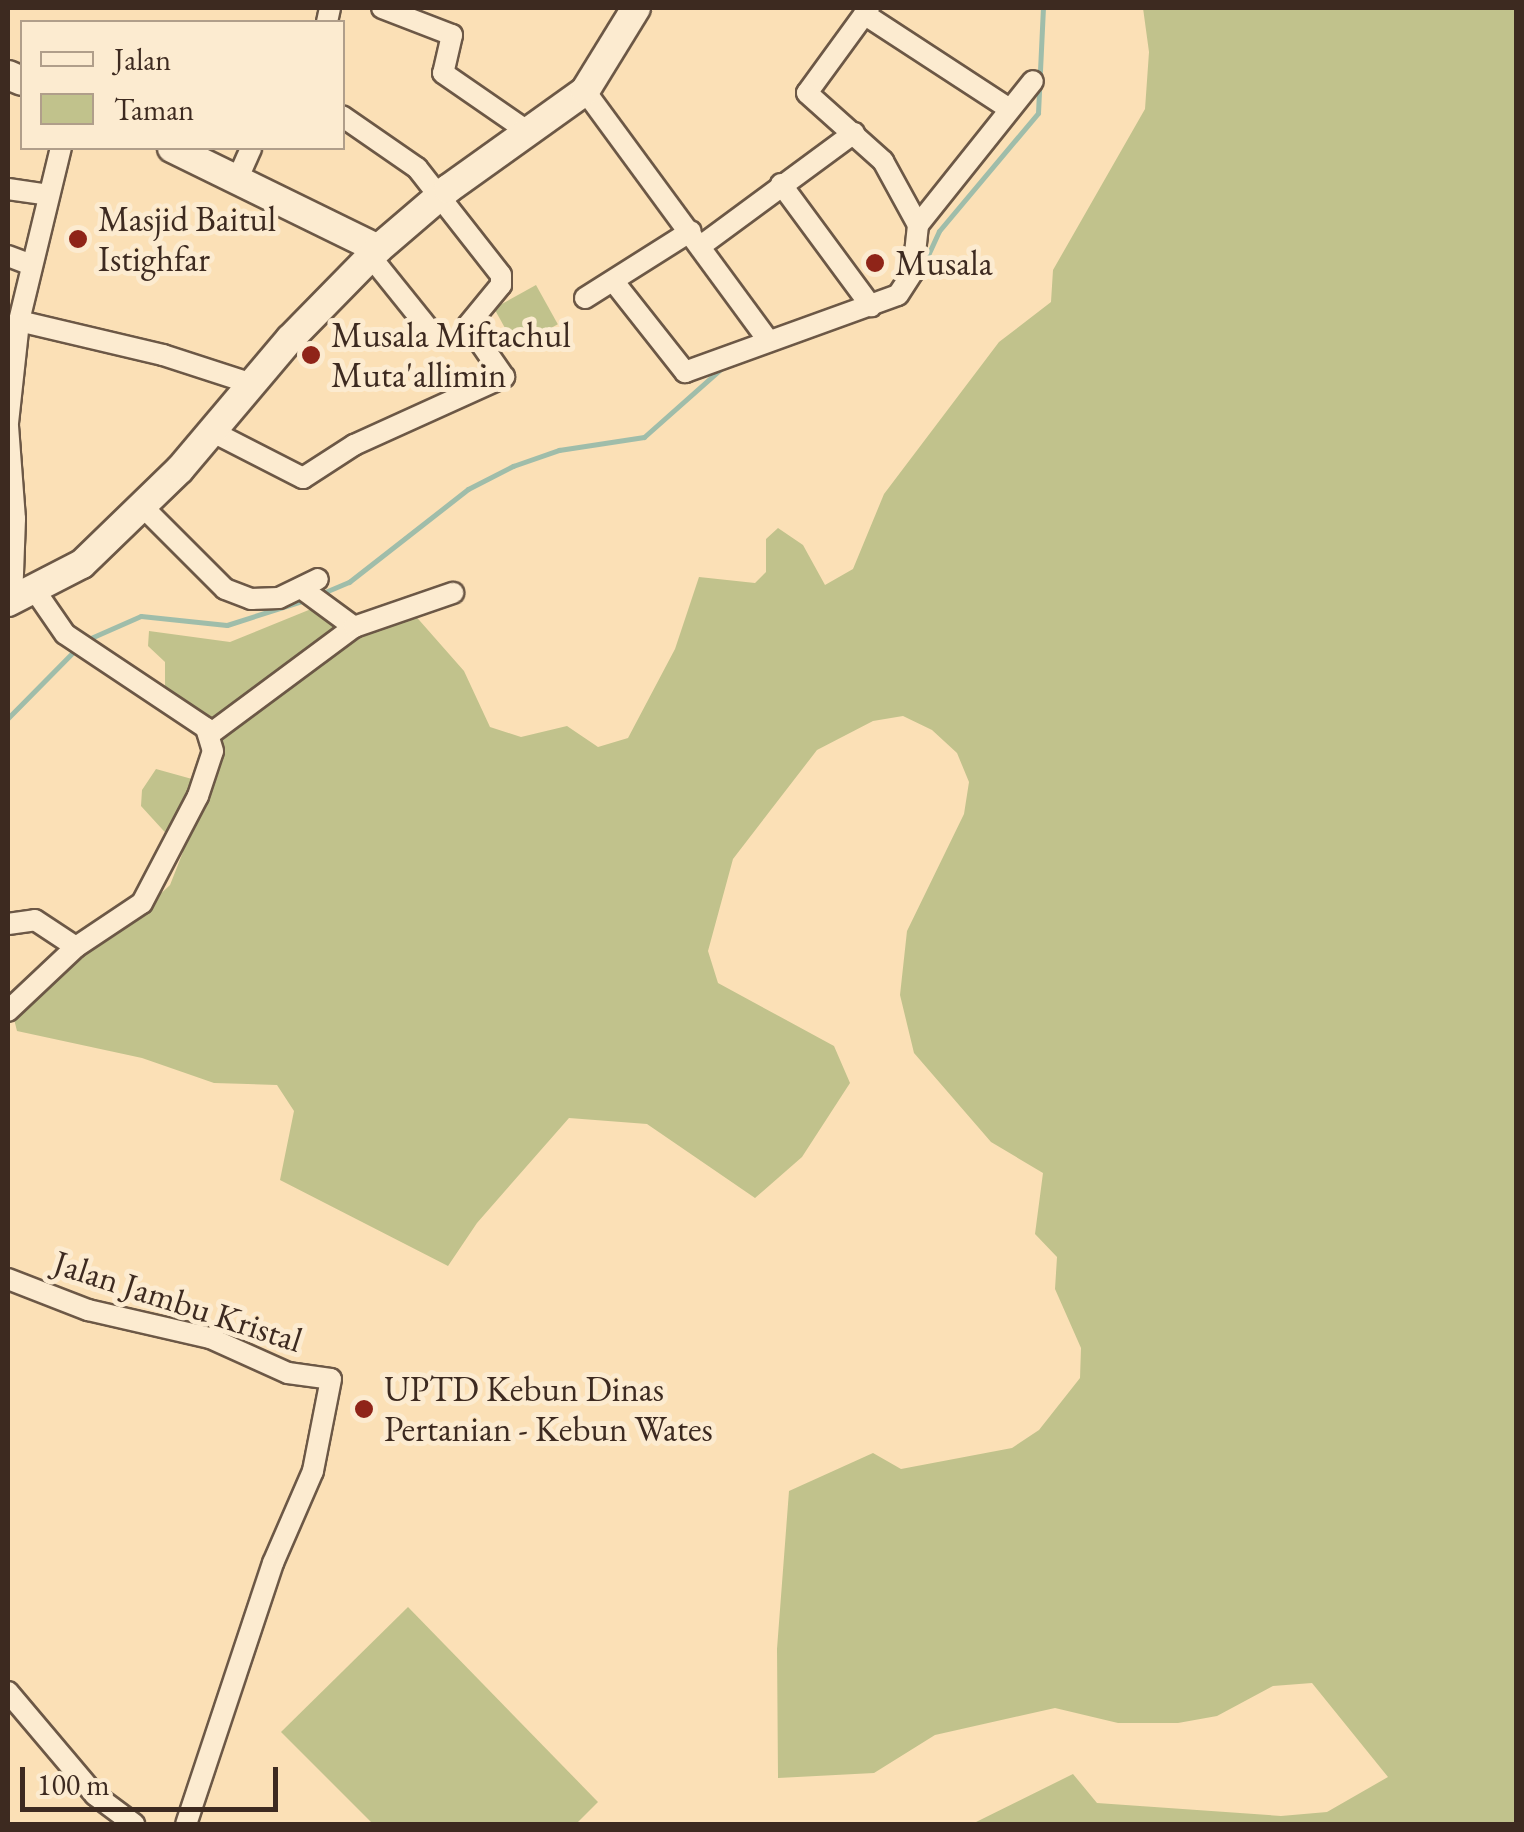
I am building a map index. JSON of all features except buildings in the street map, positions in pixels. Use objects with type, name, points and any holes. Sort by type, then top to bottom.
[{"type":"street","points":[[382,8],[452,36],[443,73],[530,134]]},
{"type":"street","points":[[18,597],[82,564],[213,432],[252,384],[374,253],[440,196],[585,91],[636,8]]},
{"type":"street","points":[[918,225],[883,161],[806,87],[867,11],[1010,109]]},
{"type":"street","points":[[614,282],[680,372],[870,306],[906,287],[918,225],[1033,80]]},
{"type":"street","points":[[585,91],[768,339]]},
{"type":"street","points":[[213,432],[303,478],[354,445],[503,380],[468,325],[501,285],[501,276],[440,196],[392,146],[345,118]]},
{"type":"street","points":[[585,298],[697,238],[854,133]]},
{"type":"street","points":[[18,597],[8,424],[18,321],[60,150]]},
{"type":"street","points":[[176,150],[374,253],[433,334]]},
{"type":"street","points":[[237,180],[250,150]]},
{"type":"street","points":[[781,184],[870,306]]},
{"type":"street","points":[[8,189],[50,195]]},
{"type":"street","points":[[8,256],[31,264]]},
{"type":"street","points":[[18,321],[163,355],[252,384]]},
{"type":"street","points":[[142,506],[220,586],[260,600],[312,591],[354,627]]},
{"type":"street","points":[[210,734],[354,627],[453,593]]},
{"type":"street","points":[[18,597],[210,734]]},
{"type":"street","points":[[8,1012],[76,948],[124,918],[157,881],[208,773],[210,734]]},
{"type":"street","points":[[8,924],[35,920],[76,948]]},
{"type":"street","name":"Jalan Jambu Kristal","points":[[8,1279],[88,1310],[210,1338],[288,1373],[330,1379],[313,1471],[273,1564],[186,1824]]},
{"type":"street","points":[[8,1692],[95,1794],[134,1824]]},
{"type":"green space","points":[[1143,8],[1516,8],[1516,1824],[972,1824],[1073,1774],[1097,1803],[1281,1816],[1327,1812],[1388,1777],[1312,1683],[1273,1686],[1217,1716],[1178,1723],[1118,1723],[1055,1708],[935,1735],[874,1773],[778,1778],[777,1649],[789,1491],[873,1453],[901,1469],[1012,1448],[1039,1430],[1080,1378],[1081,1348],[1055,1289],[1057,1257],[1035,1234],[1043,1173],[991,1142],[914,1053],[900,995],[907,931],[964,814],[969,782],[957,753],[932,730],[903,716],[873,721],[817,750],[733,859],[708,951],[718,983],[834,1046],[850,1083],[802,1157],[755,1198],[647,1124],[569,1118],[477,1223],[448,1266],[280,1180],[294,1111],[277,1085],[214,1083],[142,1058],[17,1031],[14,1019],[52,976],[118,934],[170,885],[183,852],[141,806],[142,790],[156,769],[192,779],[221,732],[165,686],[165,662],[148,646],[149,631],[230,642],[321,605],[345,622],[405,604],[464,671],[490,727],[521,737],[567,726],[598,747],[628,738],[675,649],[699,577],[755,583],[766,572],[766,539],[778,528],[803,545],[825,585],[853,569],[884,494],[999,342],[1051,302],[1053,270],[1145,109],[1149,52]]},
{"type":"green space","points":[[536,285],[558,324],[516,348],[494,308]]},
{"type":"green space","points":[[408,1607],[598,1802],[576,1824],[373,1824],[281,1732]]},
{"type":"waterway","points":[[922,268],[939,231],[1038,113],[1043,8]]},
{"type":"waterway","points":[[318,595],[349,582],[468,489],[513,466],[559,450],[644,437],[725,365]]},
{"type":"waterway","points":[[84,641],[141,616],[227,625],[308,599]]},
{"type":"waterway","points":[[8,718],[76,649]]},
{"type":"place","name":"Masjid Baitul Istighfar","points":[[78,239]]},
{"type":"place","name":"Musala","points":[[875,263]]},
{"type":"place","name":"Musala Miftachul Muta'allimin","points":[[311,355]]},
{"type":"place","name":"UPTD Kebun Dinas Pertanian - Kebun Wates","points":[[364,1409]]}]
